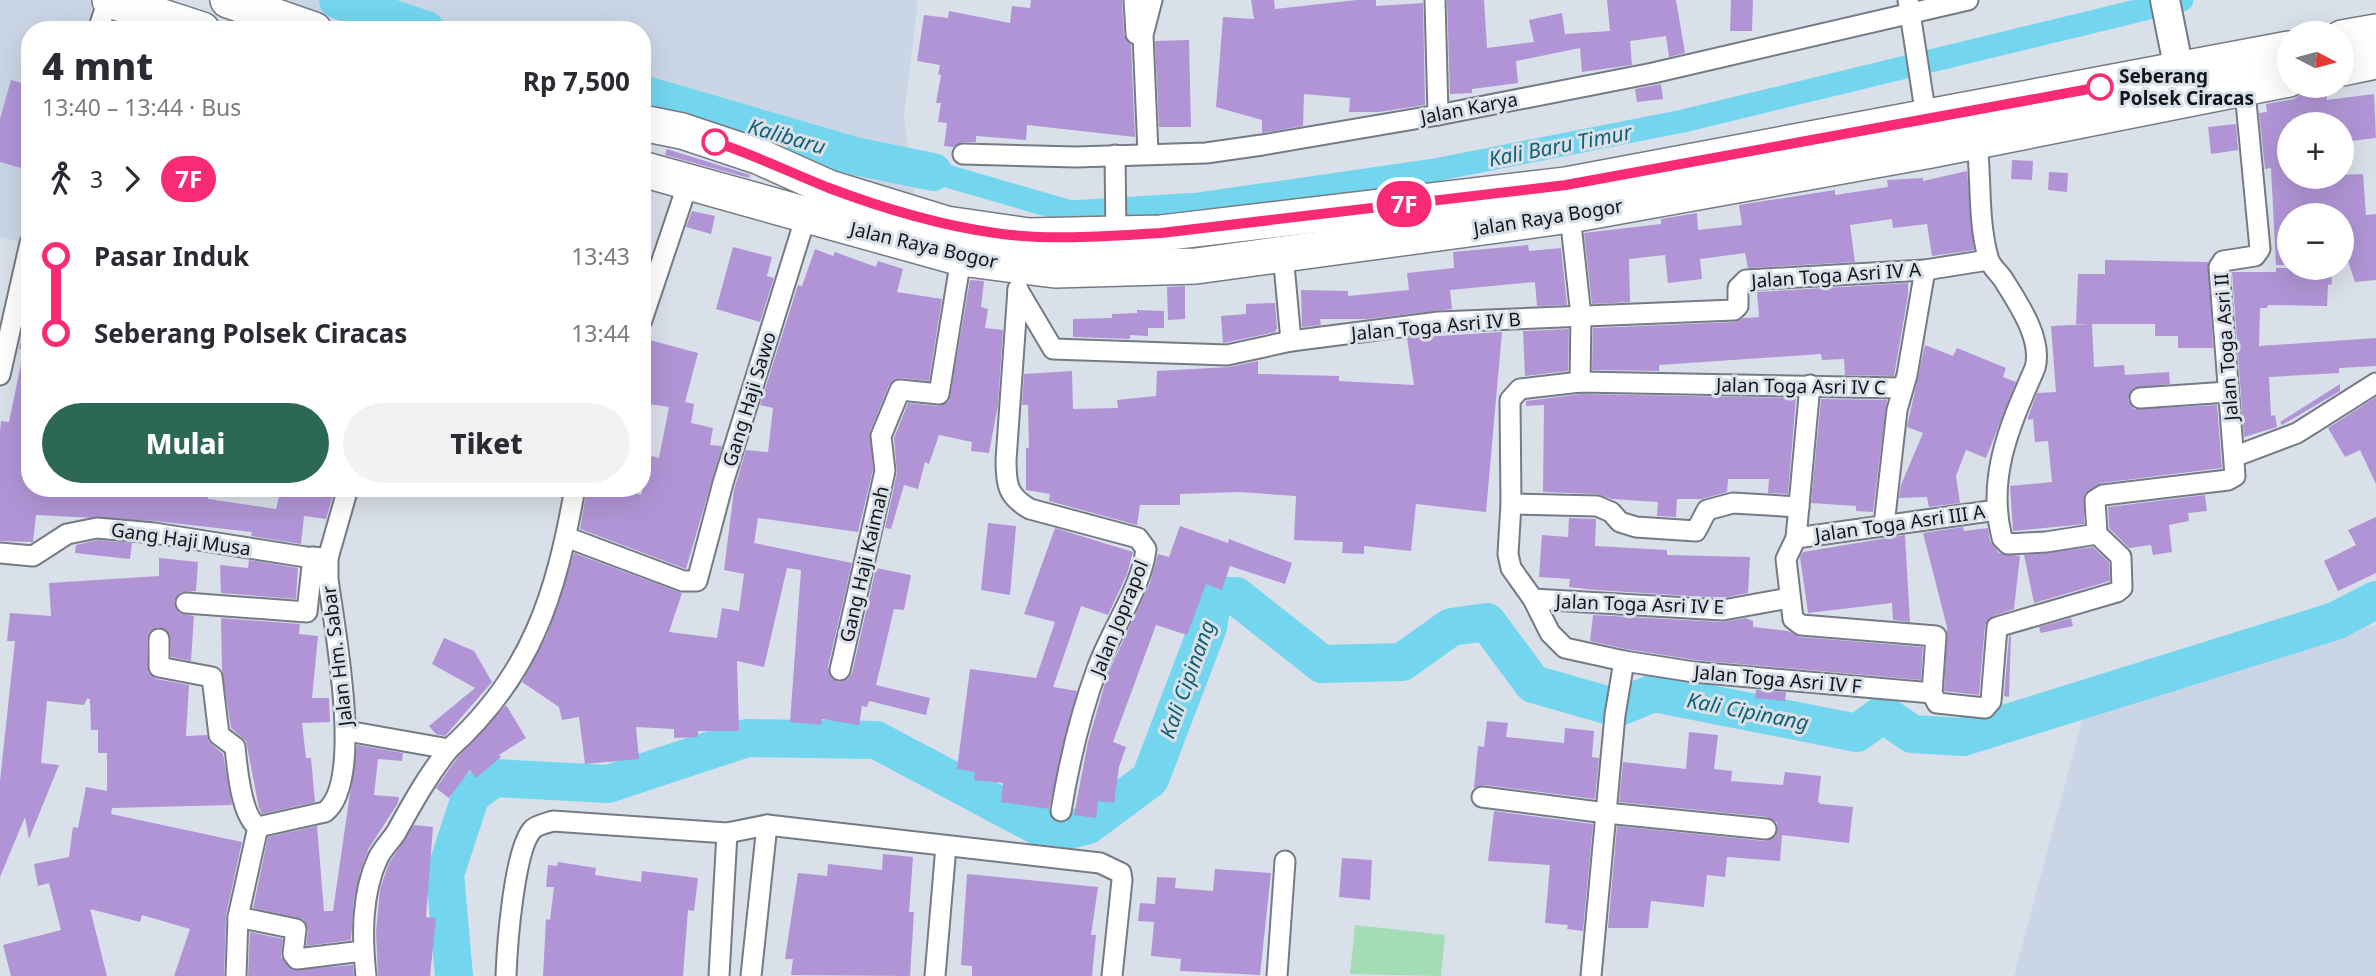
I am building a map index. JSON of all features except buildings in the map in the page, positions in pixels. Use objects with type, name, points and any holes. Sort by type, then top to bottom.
[{"type":"highway","points":[[109,0],[174,21]]},
{"type":"highway","points":[[228,0],[288,21]]},
{"type":"highway","points":[[2354,36],[2376,32]]},
{"type":"highway","name":"Jalan Raya Bogor","points":[[2243,74],[2277,56]]},
{"type":"highway","points":[[2354,66],[2376,61]]},
{"type":"highway","name":"Jalan Raya Bogor","points":[[651,125],[682,131],[760,157],[829,188],[946,224],[1029,236],[1116,230],[1161,233],[1566,185],[1927,121],[1975,125],[2243,74],[2277,78]]},
{"type":"highway","name":"Jalan Raya Bogor","points":[[651,172],[961,258],[1018,279],[1055,270],[1154,269],[1570,215],[1927,121]]},
{"type":"street","points":[[101,21],[109,0]]},
{"type":"street","points":[[1134,0],[1137,50],[1144,56]]},
{"type":"street","points":[[1149,153],[1144,27],[1152,0]]},
{"type":"street","points":[[1435,0],[1438,115]]},
{"type":"street","name":"Jalan Karya","points":[[963,154],[1040,158],[1206,153],[1438,115],[1653,74],[1909,8],[1968,0]]},
{"type":"street","points":[[2165,0],[2182,86]]},
{"type":"street","points":[[1909,8],[1927,121]]},
{"type":"street","name":"Jalan Toga Asri II","points":[[2236,456],[2228,392],[2220,264],[2223,261],[2255,256],[2260,245],[2243,74]]},
{"type":"street","points":[[1975,125],[1979,196],[1988,260],[2029,325],[2037,362],[2003,448],[1996,488],[2002,538],[2008,544],[2046,542],[2097,534]]},
{"type":"street","points":[[1115,155],[1116,230]]},
{"type":"street","points":[[651,293],[688,183]]},
{"type":"street","points":[[1570,215],[1581,316],[1580,382]]},
{"type":"street","name":"Gang Haji Sawo","points":[[566,537],[683,581],[696,582],[723,483],[806,216]]},
{"type":"street","points":[[1283,254],[1291,341]]},
{"type":"street","name":"Gang Haji Kaimah","points":[[840,670],[885,471],[881,436],[900,390],[939,394],[961,258]]},
{"type":"street","name":"Jalan Toga Asri IV A","points":[[1581,316],[1734,310],[1738,306],[1738,288],[1746,280],[1925,270],[1988,260]]},
{"type":"street","name":"Jalan Toga Asri IV C","points":[[1511,504],[1510,400],[1520,389],[1580,382],[1902,388],[1925,270]]},
{"type":"street","name":"Jalan Toga Asri IV B","points":[[1018,279],[1055,349],[1227,355],[1291,341],[1439,322],[1581,316]]},
{"type":"street","name":"Jalan Joprapol","points":[[1018,279],[1006,460],[1007,488],[1018,502],[1030,509],[1138,538],[1146,549],[1097,668],[1070,759],[1061,811]]},
{"type":"street","points":[[0,375],[21,302]]},
{"type":"street","points":[[1932,693],[1940,705],[1985,708],[1991,701],[1997,627],[2120,590],[2124,581],[2121,557],[2097,534],[2093,505],[2098,497],[2228,480],[2237,471],[2236,456],[2297,433],[2376,383]]},
{"type":"street","points":[[1796,538],[1810,385]]},
{"type":"street","points":[[1884,525],[1902,388]]},
{"type":"street","points":[[2140,398],[2228,392]]},
{"type":"street","name":"Jalan Hm. Sabar","points":[[258,828],[325,811],[331,807],[341,790],[347,731],[328,579],[320,557],[344,497]]},
{"type":"street","points":[[366,976],[363,951],[366,904],[377,860],[397,831],[415,796],[449,749],[482,720],[519,666],[542,620],[566,537],[573,497]]},
{"type":"street","points":[[1511,504],[1597,506],[1611,512],[1620,522],[1636,527],[1696,531],[1707,510],[1732,503],[1799,507]]},
{"type":"street","name":"Jalan Toga Asri IV F","points":[[1511,504],[1507,528],[1508,560],[1533,599],[1550,633],[1565,648],[1694,672],[1932,693]]},
{"type":"street","name":"Jalan Toga Asri III A","points":[[1932,693],[1936,636],[1801,625],[1793,619],[1786,559],[1796,538],[1997,510]]},
{"type":"street","name":"Gang Haji Musa","points":[[0,553],[33,556],[67,534],[97,528],[154,533],[320,557]]},
{"type":"street","points":[[186,603],[307,612],[320,557]]},
{"type":"street","name":"Jalan Toga Asri IV E","points":[[1533,599],[1723,610],[1789,598]]},
{"type":"street","points":[[159,639],[159,667],[212,677],[219,734],[235,747],[247,810],[252,824],[258,828],[238,917],[236,976]]},
{"type":"street","points":[[1591,976],[1615,715],[1624,661]]},
{"type":"street","points":[[347,731],[449,749]]},
{"type":"street","points":[[1482,797],[1766,829]]},
{"type":"street","points":[[506,976],[513,903],[524,843],[534,828],[553,821],[727,833],[766,825],[1100,863],[1121,873],[1112,976]]},
{"type":"street","points":[[751,976],[766,825]]},
{"type":"street","points":[[719,976],[727,833]]},
{"type":"street","points":[[935,976],[946,846]]},
{"type":"street","points":[[1277,976],[1285,861]]},
{"type":"street","points":[[238,917],[296,929],[293,954],[297,959],[363,951]]},
{"type":"shaded area","points":[[0,0],[94,0],[88,21],[21,21],[21,242],[0,237]]},
{"type":"shaded area","points":[[274,0],[918,0],[904,115],[914,196],[651,116],[651,21],[343,21]]},
{"type":"shaded area","points":[[2376,625],[2376,976],[2014,976],[2083,716],[2206,649]]},
{"type":"green space","points":[[1355,925],[1445,935],[1441,976],[1350,974]]},
{"type":"waterway","name":"Kalibaru","points":[[338,0],[400,21]]},
{"type":"waterway","name":"Kali Baru Timur","points":[[933,172],[1071,212],[1199,204],[1435,170],[1683,121],[2182,0]]},
{"type":"waterway","name":"Kalibaru","points":[[651,97],[855,156],[933,172]]},
{"type":"waterway","name":"Kali Cipinang","points":[[454,976],[445,874],[471,795],[494,778],[608,784],[747,738],[876,740],[1038,826],[1064,831],[1088,825],[1150,779],[1208,627],[1211,608],[1220,596],[1236,596],[1322,664],[1402,662],[1451,627],[1487,622],[1533,684],[1617,708],[1654,693],[1857,733],[1883,714],[1912,734],[1963,737],[2335,621],[2376,600]]},
{"type":"bus line","name":"7F","points":[[715,142],[760,157],[829,188],[946,224],[998,234],[1116,236],[1566,185],[2100,87]]},
{"type":"place","name":"Seberang Polsek Ciracas","points":[[2100,87]]}]
